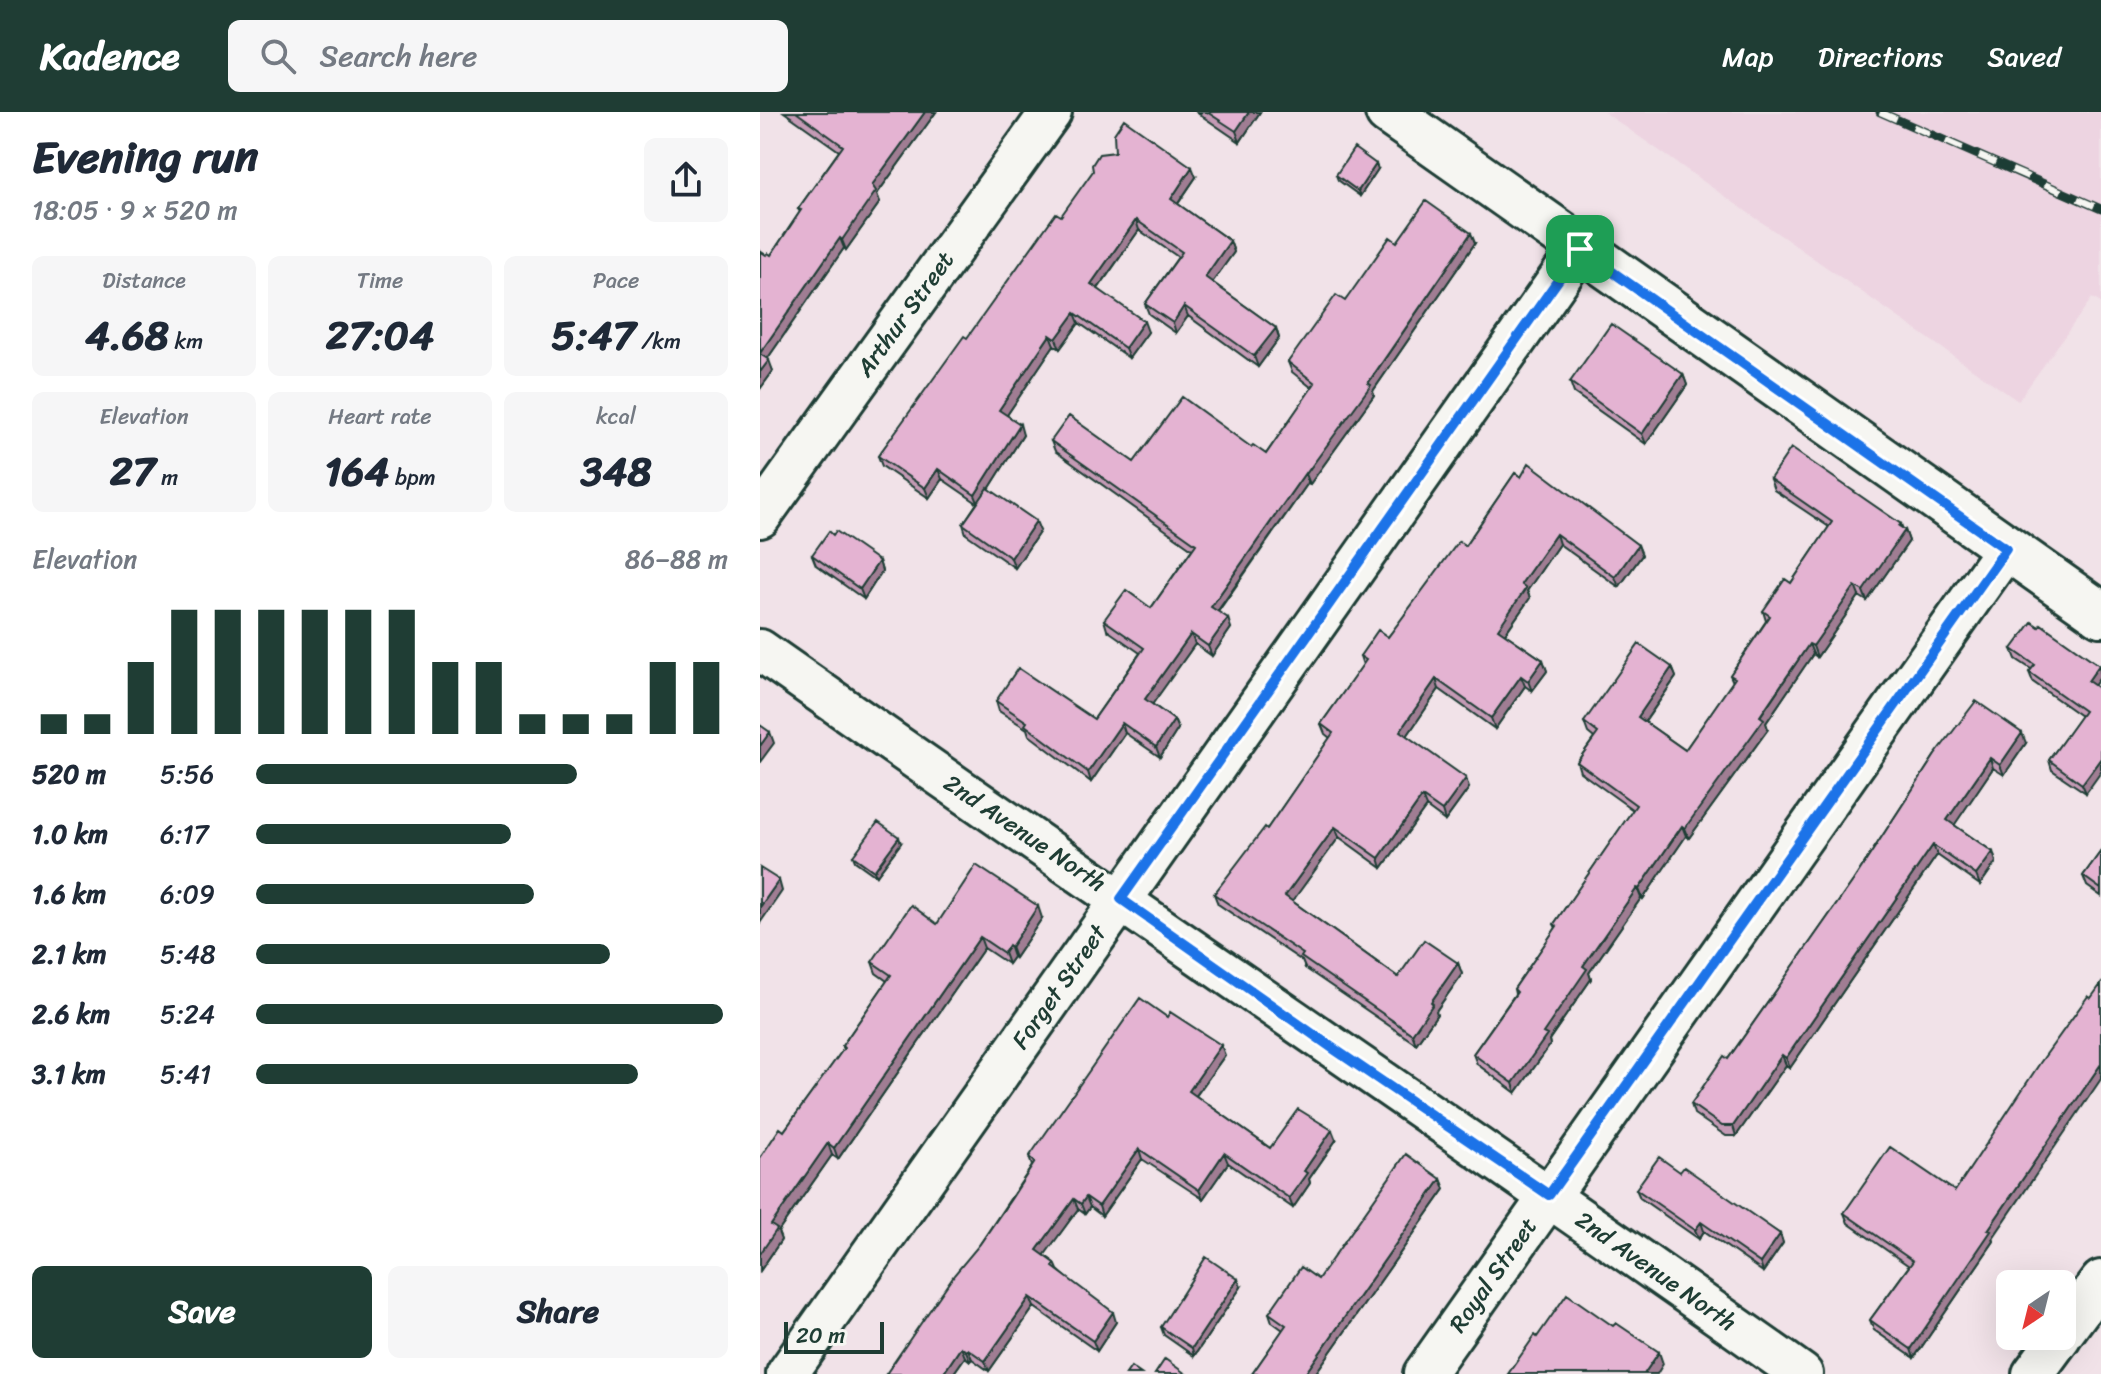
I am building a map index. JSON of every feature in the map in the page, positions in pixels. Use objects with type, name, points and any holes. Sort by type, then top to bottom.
[{"type":"main road","points":[[1388,112],[2101,614]]},
{"type":"street","name":"Arthur Street","points":[[760,517],[1051,112]]},
{"type":"street","name":"Forget Street","points":[[787,1374],[1580,249]]},
{"type":"street","name":"Royal Street","points":[[1424,1374],[2006,549]]},
{"type":"street","name":"2nd Avenue North","points":[[760,650],[1549,1195],[1802,1374]]},
{"type":"street","points":[[2076,1315],[2101,1281]]},
{"type":"street","points":[[2033,1374],[2050,1350]]},
{"type":"shaded area","points":[[1604,112],[2101,112],[2101,303],[2092,298],[2018,401]]},
{"type":"building","points":[[796,112],[925,112],[872,185],[876,191],[760,353],[760,251],[771,255],[801,210],[798,209],[843,146]]},
{"type":"building","points":[[1207,112],[1249,112],[1236,131]]},
{"type":"building","points":[[1124,119],[1192,167],[1171,199],[1230,241],[1205,277],[1276,328],[1254,356],[1184,306],[1173,323],[1145,304],[1182,252],[1136,220],[1091,284],[1144,321],[1125,348],[1075,313],[1056,339],[1050,335],[999,410],[1020,424],[975,495],[938,469],[925,488],[878,456],[1056,213],[1061,216],[1093,171],[1092,165],[1099,154],[1115,152],[1114,134]]},
{"type":"building","points":[[1354,148],[1376,164],[1358,191],[1336,175]]},
{"type":"building","points":[[1426,201],[1471,233],[1368,383],[1371,385],[1211,607],[1228,618],[1208,646],[1191,634],[1145,699],[1174,720],[1156,747],[1122,723],[1088,772],[996,701],[1018,668],[1094,719],[1144,648],[1104,620],[1126,590],[1151,608],[1196,544],[1051,441],[1069,416],[1134,462],[1182,397],[1251,447],[1253,445],[1266,454],[1315,383],[1288,362],[1336,295],[1345,301],[1390,237],[1397,242]]},
{"type":"building","points":[[1611,324],[1683,374],[1642,434],[1570,382]]},
{"type":"building","points":[[760,354],[769,360],[760,372]]},
{"type":"building","points":[[1791,448],[1901,524],[1899,526],[1905,530],[1863,591],[1855,586],[1813,646],[1809,644],[1760,716],[1764,719],[1685,828],[1682,826],[1583,966],[1587,969],[1513,1083],[1473,1054],[1517,992],[1514,989],[1557,926],[1554,924],[1636,805],[1577,762],[1598,733],[1584,722],[1639,644],[1672,667],[1638,717],[1685,750],[1735,678],[1730,675],[1770,616],[1763,611],[1785,579],[1791,583],[1832,522],[1770,479]]},
{"type":"building","points":[[1529,463],[1638,545],[1615,577],[1556,534],[1521,584],[1526,588],[1498,629],[1543,660],[1528,681],[1521,676],[1491,718],[1436,679],[1400,731],[1466,778],[1442,811],[1422,797],[1379,858],[1335,827],[1285,896],[1398,977],[1424,940],[1458,963],[1412,1034],[1214,894],[1265,827],[1267,829],[1333,733],[1321,724],[1366,660],[1360,656],[1378,630],[1388,637],[1459,541],[1465,546],[1515,473],[1521,477]]},
{"type":"building","points":[[988,488],[1036,521],[1011,558],[963,524]]},
{"type":"building","points":[[829,531],[833,535],[836,531],[879,561],[860,589],[812,555]]},
{"type":"building","points":[[2032,622],[2039,627],[2041,624],[2099,665],[2088,681],[2101,690],[2101,758],[2082,784],[2049,760],[2084,711],[2029,672],[2035,665],[2012,649]]},
{"type":"building","points":[[1976,701],[2022,733],[2000,765],[1990,758],[1947,820],[1993,852],[1976,875],[1933,845],[1786,1058],[1782,1055],[1733,1126],[1722,1126],[1691,1104],[1724,1056],[1728,1059],[1853,881],[1935,755]]},
{"type":"building","points":[[760,725],[770,732],[760,746]]},
{"type":"building","points":[[878,822],[899,837],[874,871],[853,856]]},
{"type":"building","points":[[2101,851],[2101,889],[2083,876]]},
{"type":"building","points":[[976,865],[1038,906],[1004,953],[980,937],[834,1148],[828,1143],[771,1225],[777,1229],[760,1254],[760,1158],[780,1128],[784,1131],[844,1048],[842,1046],[891,975],[872,962],[911,905],[937,924]]},
{"type":"building","points":[[760,868],[779,880],[760,907]]},
{"type":"building","points":[[2101,984],[2101,1064],[1911,1349],[1870,1320],[1913,1261],[1844,1213],[1890,1147],[1955,1191],[2040,1063],[2088,996],[2091,998]]},
{"type":"building","points":[[1140,998],[1167,1017],[1170,1012],[1221,1045],[1189,1091],[1270,1148],[1298,1109],[1332,1130],[1304,1171],[1307,1173],[1289,1198],[1224,1153],[1199,1190],[1139,1149],[1099,1206],[1086,1197],[1081,1204],[1074,1199],[1037,1250],[1055,1263],[1053,1267],[1113,1312],[1093,1341],[1030,1297],[985,1361],[961,1347],[943,1374],[886,1374],[1011,1199],[1035,1162],[1029,1157]]},
{"type":"building","points":[[1406,1154],[1441,1179],[1305,1374],[1252,1374],[1286,1325],[1269,1313],[1301,1267],[1318,1279]]},
{"type":"building","points":[[1659,1157],[1680,1172],[1684,1167],[1780,1234],[1760,1263],[1701,1222],[1695,1230],[1636,1189]]},
{"type":"building","points":[[1206,1257],[1238,1279],[1192,1348],[1161,1327]]},
{"type":"building","points":[[1567,1294],[1613,1326],[1616,1323],[1659,1352],[1644,1374],[1508,1374]]},
{"type":"building","points":[[1165,1359],[1186,1374],[1155,1374]]},
{"type":"building","points":[[1131,1367],[1141,1374],[1126,1374]]},
{"type":"railway","points":[[1880,112],[2101,209]]},
{"type":"route","points":[[1580,249],[2006,549],[1549,1195],[1121,899],[1580,249]]}]
